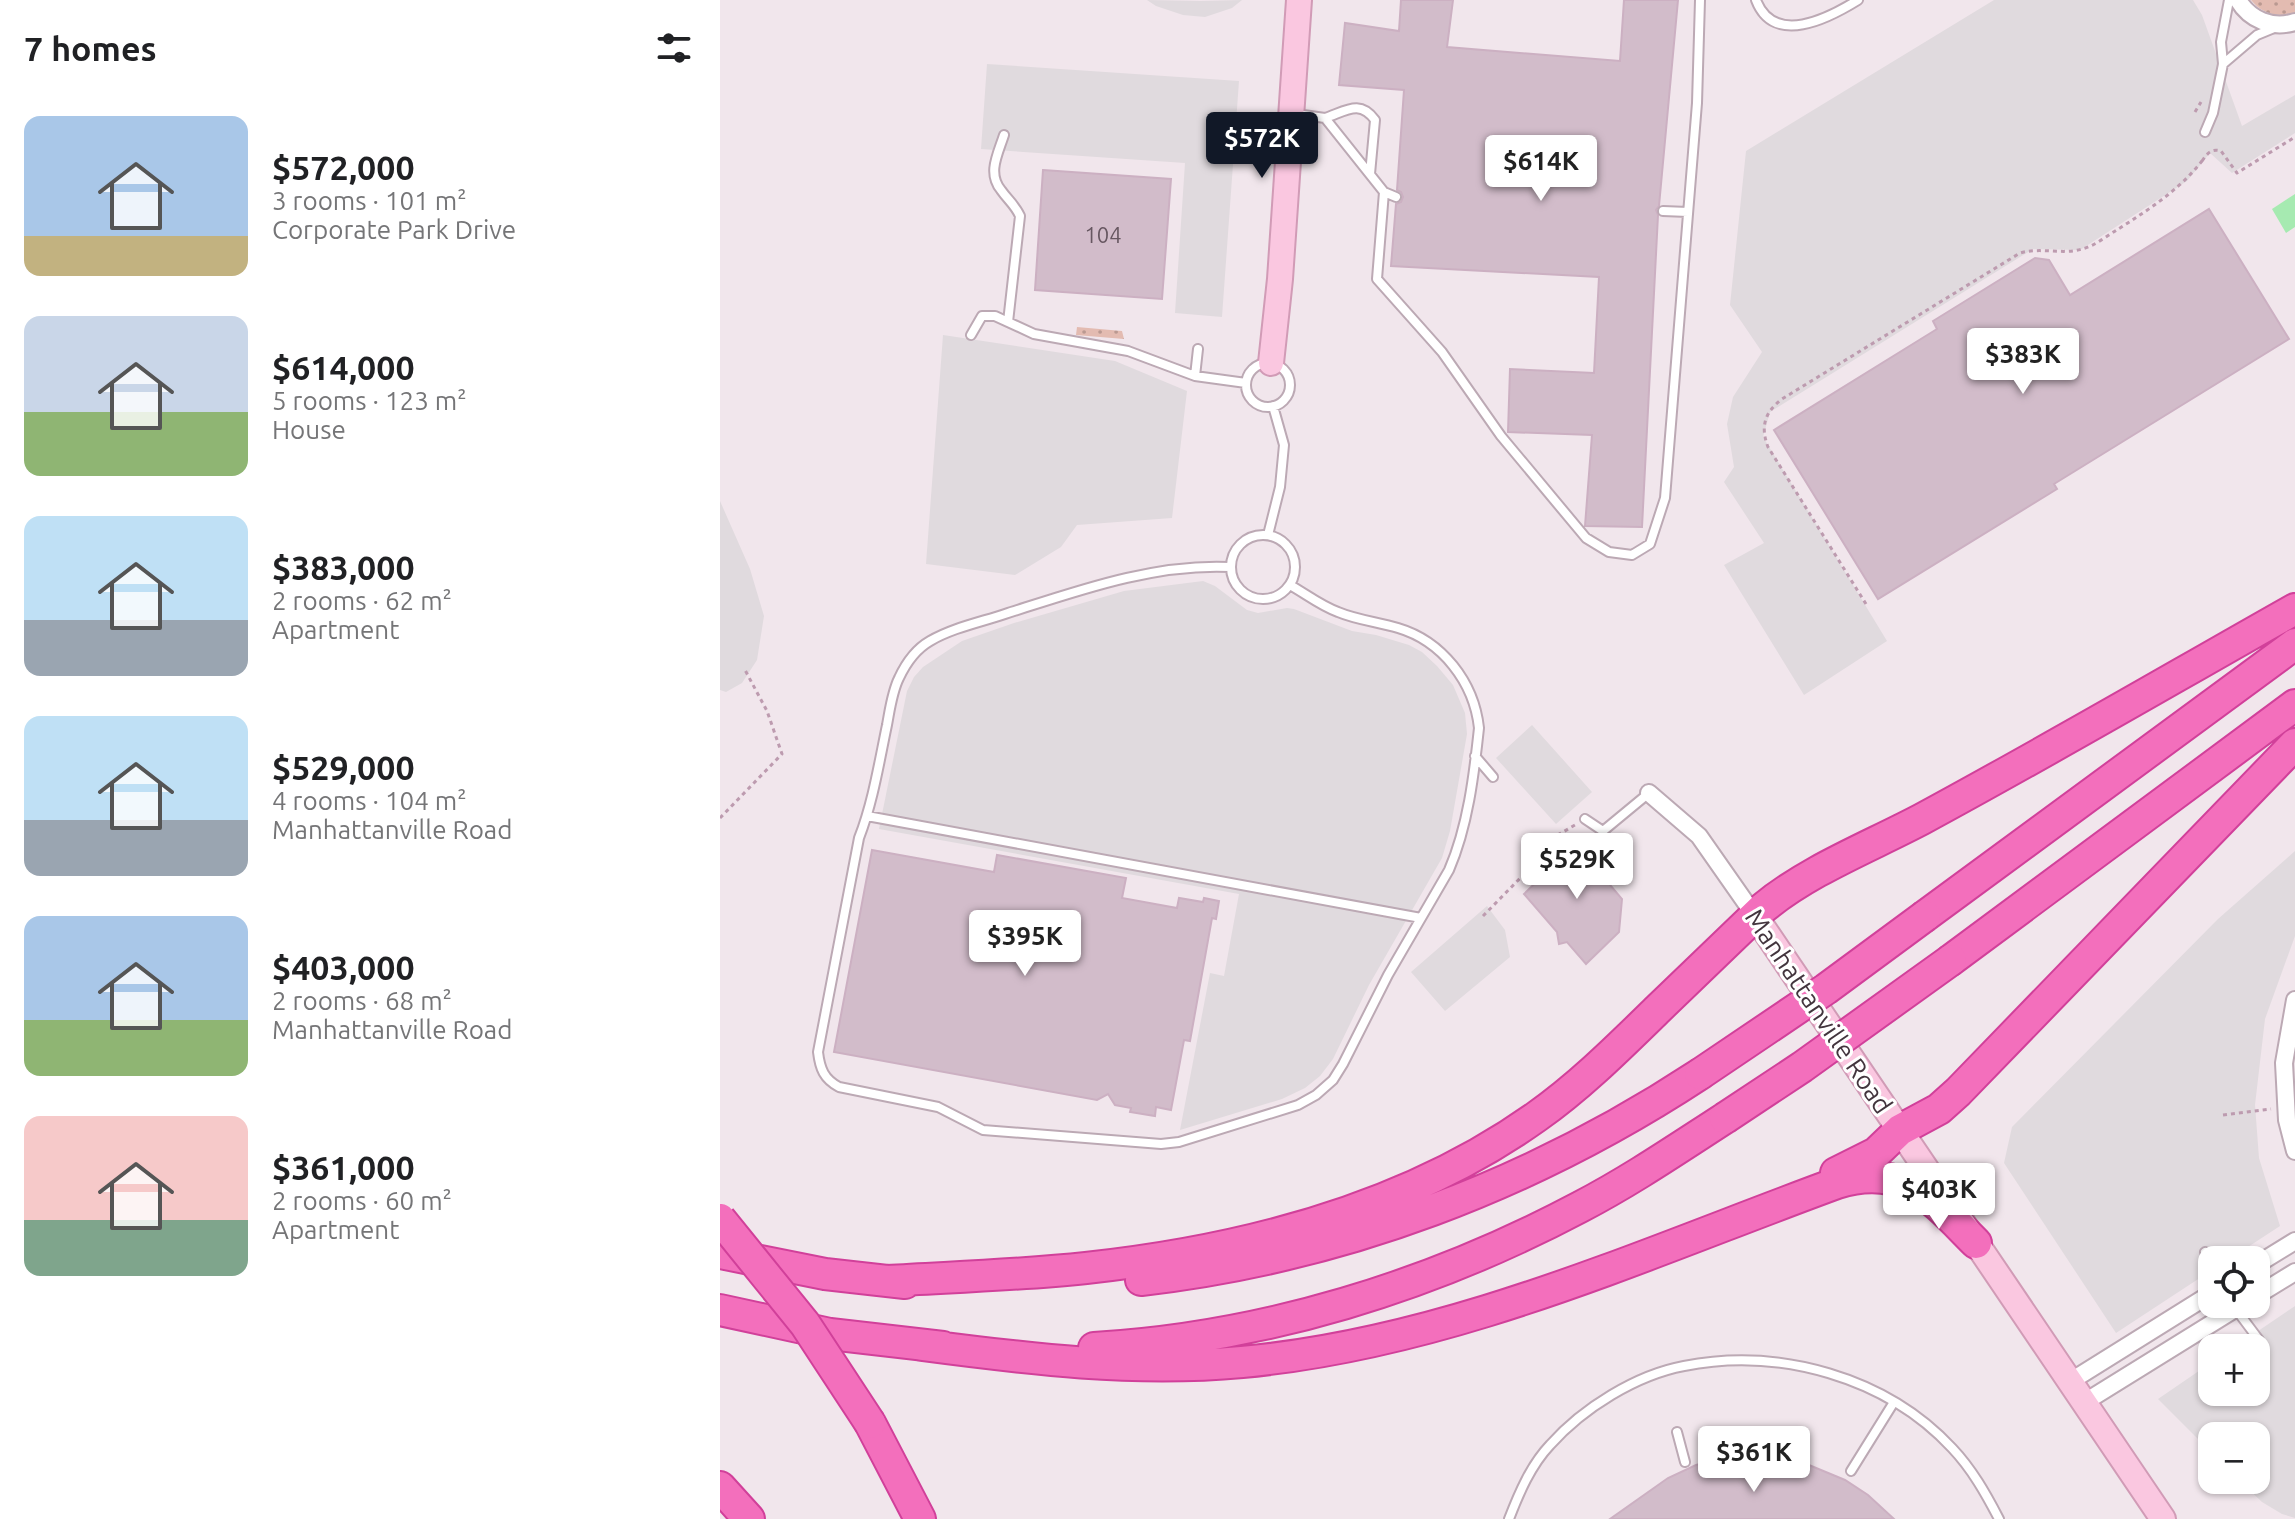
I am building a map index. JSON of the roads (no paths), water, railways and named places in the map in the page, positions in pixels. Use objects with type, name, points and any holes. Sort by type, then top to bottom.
[{"type":"highway","points":[[887,1281],[1083,1268],[1172,1255],[1297,1227],[1393,1196],[1443,1173],[1551,1106],[1609,1056],[1771,901],[1809,877],[1922,819],[2295,609]]},
{"type":"highway","points":[[720,1253],[793,1268],[887,1281],[1009,1287],[1101,1283],[1194,1273],[1313,1249],[1402,1222],[1516,1177],[1598,1136],[1700,1074],[1816,996],[2295,644]]},
{"type":"highway","points":[[922,1345],[1015,1350],[1108,1347],[1231,1330],[1351,1302],[1455,1266],[1539,1228],[1635,1177],[1802,1067],[2295,705]]},
{"type":"highway","points":[[1714,1228],[1868,1158],[1900,1130],[1939,1109],[2295,744]]},
{"type":"highway","points":[[720,1310],[830,1334],[1041,1361],[1213,1364],[1310,1354],[1409,1334],[1624,1264],[1848,1180],[1878,1176],[1908,1184],[1926,1194],[1976,1243]]},
{"type":"highway","points":[[720,1219],[787,1299],[823,1349],[870,1423],[920,1519]]},
{"type":"highway","points":[[720,1487],[749,1519]]},
{"type":"street","points":[[1271,363],[1280,279],[1299,0]]},
{"type":"street","points":[[2238,0],[2253,17],[2266,23],[2288,24]]},
{"type":"street","name":"Manhattanville Road","points":[[1649,793],[1699,836],[2163,1519]]},
{"type":"street","points":[[2295,1000],[2291,1037],[2284,1063],[2287,1120],[2295,1151]]},
{"type":"street","points":[[2270,1256],[2295,1241]]},
{"type":"street","points":[[2270,1287],[2295,1272]]},
{"type":"street","points":[[2071,1381],[2198,1302]]},
{"type":"street","points":[[2085,1402],[2218,1318]]},
{"type":"lane","points":[[1384,192],[1377,279],[1442,352],[1501,436],[1586,538],[1609,552],[1632,555],[1650,544],[1665,498],[1698,91],[1700,0]]},
{"type":"lane","points":[[1756,0],[1770,20],[1790,26],[1812,23],[1858,0]]},
{"type":"lane","points":[[2205,132],[2213,113],[2223,64],[2221,42],[2229,0]]},
{"type":"lane","points":[[2223,64],[2257,35],[2288,24]]},
{"type":"lane","points":[[1291,113],[1325,118],[1358,107],[1368,111],[1375,120],[1370,175]]},
{"type":"lane","points":[[1325,118],[1384,192],[1396,197]]},
{"type":"lane","points":[[1004,135],[993,177],[1014,202],[1020,216],[1008,322]]},
{"type":"lane","points":[[1663,211],[1688,212]]},
{"type":"lane","points":[[971,335],[982,316],[995,316],[1034,334],[1128,351],[1195,376],[1246,383]]},
{"type":"lane","points":[[1195,376],[1198,349]]},
{"type":"lane","points":[[1271,363],[1281,368],[1289,380],[1288,394],[1284,401],[1263,407],[1251,400],[1246,383],[1254,367],[1271,363]]},
{"type":"lane","points":[[1268,535],[1284,445],[1273,406]]},
{"type":"lane","points":[[1268,535],[1283,541],[1294,557],[1295,567],[1290,585],[1282,593],[1273,598],[1252,598],[1235,583],[1231,567],[1235,551],[1242,542],[1252,537],[1268,535]]},
{"type":"lane","points":[[1231,567],[1192,567],[1106,583],[1056,597],[930,640],[911,657],[894,690],[867,816],[859,838],[818,1052],[820,1068],[829,1082],[839,1087],[938,1107],[983,1130],[1171,1144],[1298,1105],[1333,1080],[1457,852],[1466,816],[1479,728],[1466,684],[1444,655],[1415,635],[1334,611],[1290,585]]},
{"type":"lane","points":[[1475,756],[1493,777]]},
{"type":"lane","points":[[1585,819],[1603,831],[1649,793]]},
{"type":"lane","points":[[867,816],[1421,918]]},
{"type":"lane","points":[[1509,1519],[1530,1472],[1548,1446],[1596,1406],[1652,1375],[1684,1366],[1721,1361],[1793,1364],[1855,1381],[1894,1402],[1953,1449],[1984,1489],[1999,1519]]},
{"type":"lane","points":[[1851,1471],[1894,1402]]},
{"type":"lane","points":[[1677,1432],[1685,1462]]}]
